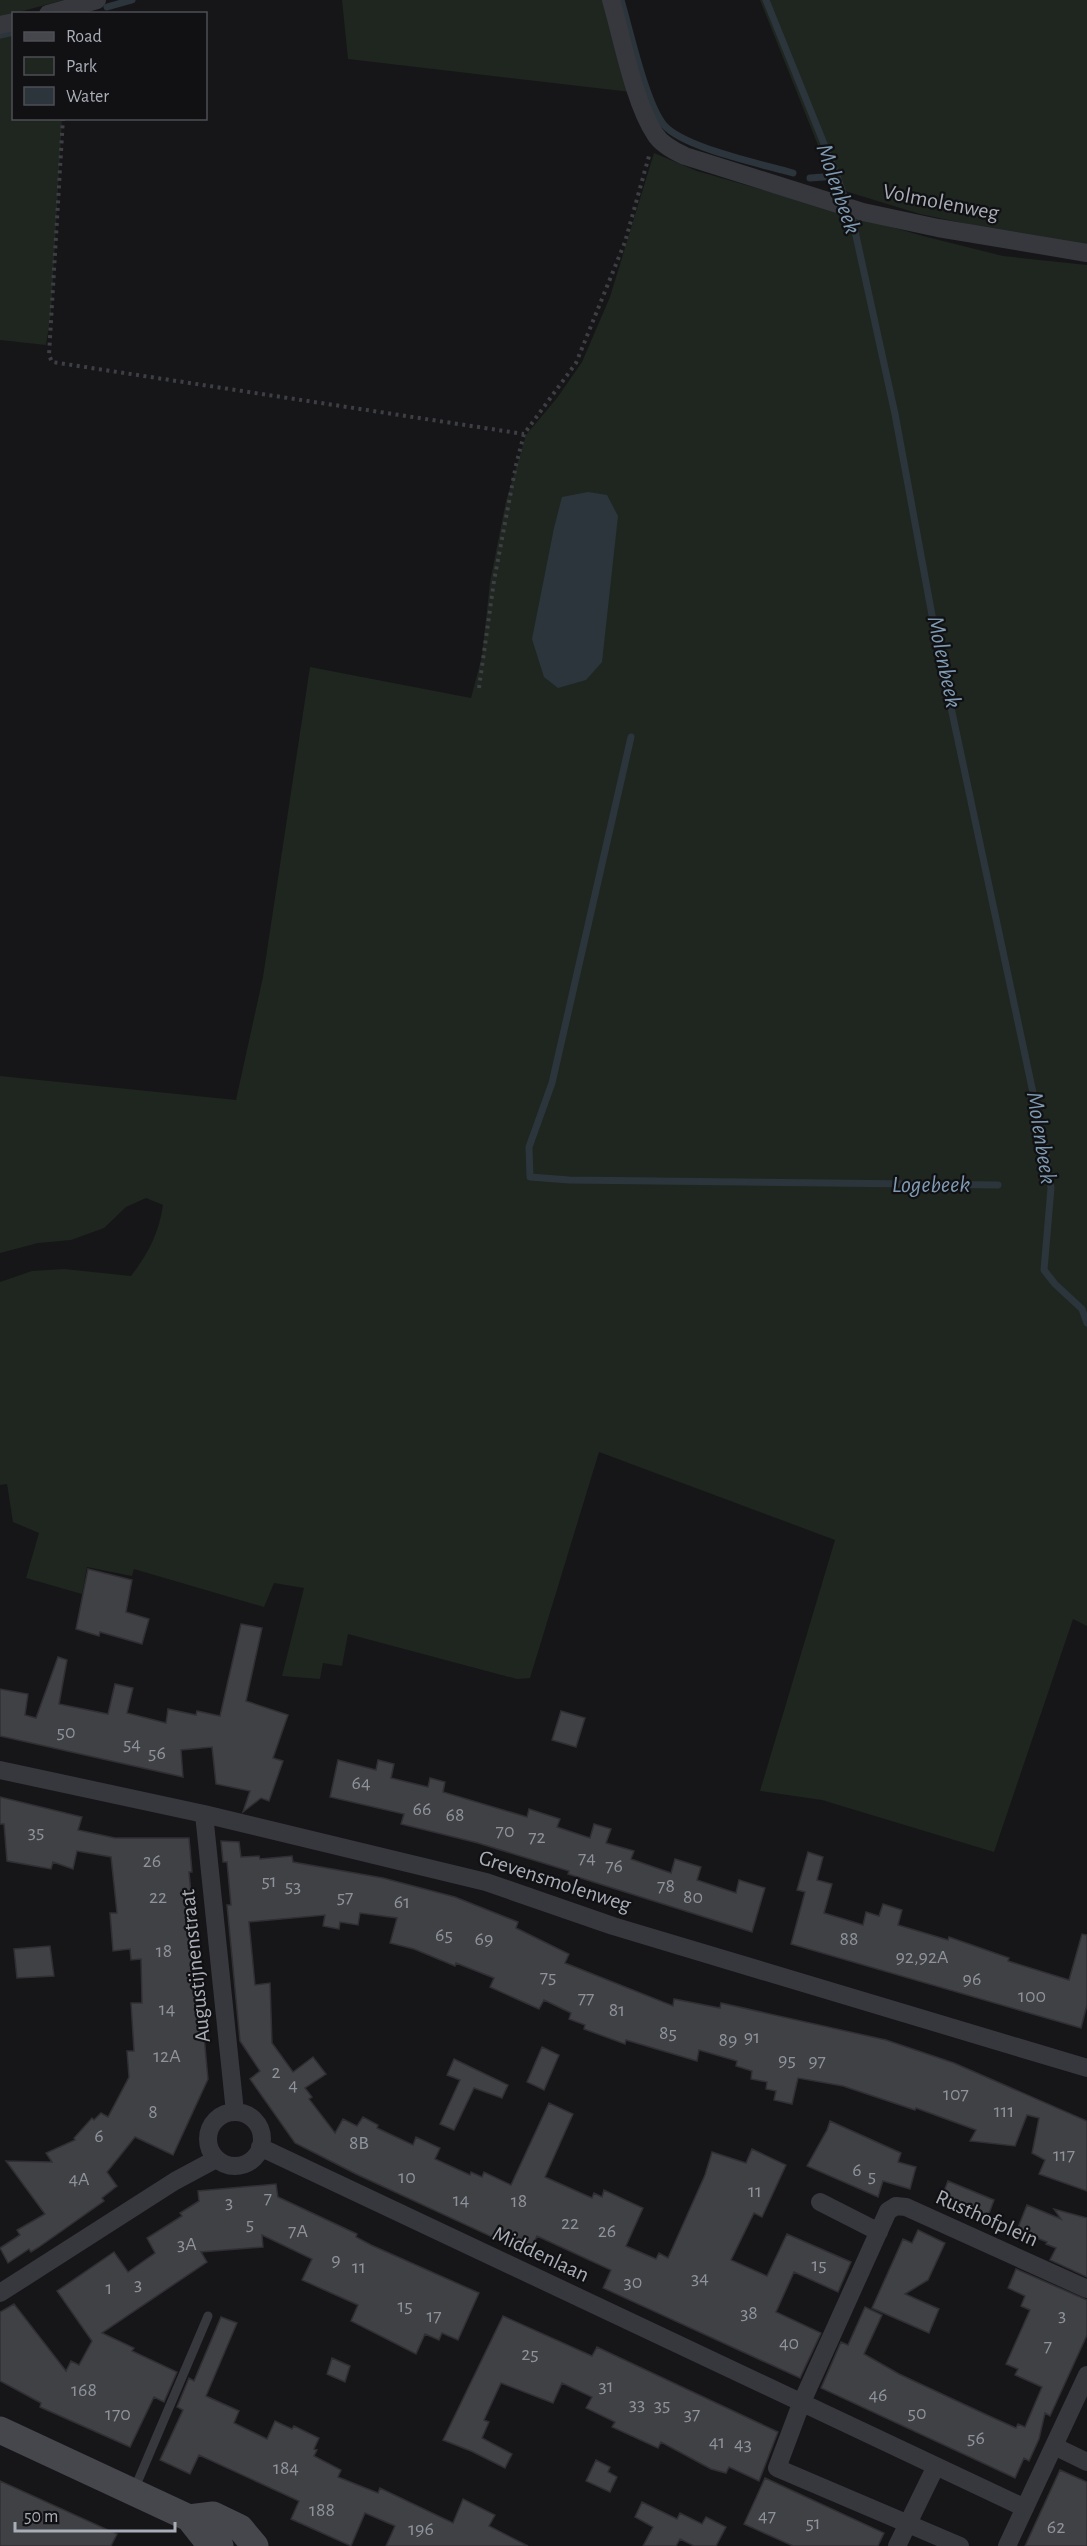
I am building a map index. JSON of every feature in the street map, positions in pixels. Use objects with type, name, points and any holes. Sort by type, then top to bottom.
[{"type":"street","points":[[55,12],[97,0]]},
{"type":"street","name":"Volmolenweg","points":[[611,0],[643,111],[656,136],[685,156],[863,212],[938,228],[1087,253]]},
{"type":"street","name":"Grevensmolenweg","points":[[0,1770],[204,1814],[486,1882],[636,1933],[1087,2068]]},
{"type":"street","name":"Augustijnenstraat","points":[[204,1814],[236,2112]]},
{"type":"street","points":[[228,2113],[244,2114],[258,2125],[261,2133],[260,2147],[251,2160],[242,2165],[230,2166],[216,2159],[208,2146],[210,2128],[216,2119],[228,2113]]},
{"type":"street","name":"Middenlaan","points":[[260,2147],[1025,2508]]},
{"type":"street","points":[[0,2293],[175,2181],[216,2159]]},
{"type":"street","points":[[820,2202],[879,2232]]},
{"type":"street","name":"Rusthofplein","points":[[801,2404],[888,2211],[896,2206],[906,2207],[1087,2289]]},
{"type":"street","points":[[1007,2546],[1087,2375]]},
{"type":"street","points":[[801,2404],[777,2468],[960,2546]]},
{"type":"street","points":[[0,2430],[189,2518],[204,2537],[220,2546]]},
{"type":"street","points":[[1054,2446],[1087,2462]]},
{"type":"street","points":[[897,2546],[936,2466]]},
{"type":"street","points":[[189,2518],[213,2515],[240,2528],[255,2546]]},
{"type":"lane","points":[[133,2492],[208,2316]]},
{"type":"path","points":[[63,120],[49,355],[52,362],[524,434]]},
{"type":"path","points":[[479,688],[494,581],[524,434],[576,363],[625,242],[656,136]]},
{"type":"green space","points":[[0,0],[64,0],[12,12],[0,17]]},
{"type":"green space","points":[[342,0],[603,0],[631,92],[348,59]]},
{"type":"green space","points":[[760,0],[1087,0],[1087,248],[920,214],[835,188]]},
{"type":"green space","points":[[12,30],[12,120],[62,120],[51,313],[46,345],[0,340],[0,33]]},
{"type":"green space","points":[[654,153],[697,171],[923,236],[1003,256],[1087,265],[1087,1626],[1073,1619],[994,1852],[822,1800],[760,1791],[835,1540],[599,1452],[530,1678],[517,1679],[348,1634],[342,1666],[323,1663],[320,1679],[282,1676],[304,1588],[274,1583],[264,1607],[134,1569],[132,1576],[87,1567],[82,1594],[26,1578],[39,1533],[13,1522],[7,1484],[0,1485],[0,1282],[32,1271],[64,1269],[131,1276],[152,1243],[163,1205],[146,1198],[126,1207],[104,1228],[71,1240],[38,1243],[0,1253],[0,1076],[236,1100],[263,977],[310,667],[471,698],[482,656],[490,582],[506,501],[526,435],[557,398],[582,362],[610,297]]},
{"type":"water","points":[[588,492],[607,495],[618,516],[602,662],[586,680],[558,688],[544,677],[532,639],[562,497]]},
{"type":"building","points":[[88,1569],[132,1580],[126,1612],[149,1619],[142,1644],[100,1632],[99,1636],[76,1629]]},
{"type":"building","points":[[241,1624],[262,1628],[246,1701],[288,1715],[273,1758],[283,1761],[269,1801],[261,1798],[243,1812],[250,1791],[216,1784],[212,1747],[181,1750],[183,1777],[0,1736],[0,1689],[28,1694],[25,1715],[36,1718],[58,1657],[67,1660],[59,1704],[108,1714],[115,1684],[133,1688],[127,1713],[166,1723],[168,1709],[196,1715],[197,1711],[220,1716]]},
{"type":"building","points":[[561,1711],[585,1718],[576,1747],[552,1740]]},
{"type":"building","points":[[338,1760],[376,1770],[378,1760],[394,1764],[391,1778],[428,1787],[430,1778],[445,1782],[443,1792],[527,1817],[529,1809],[560,1819],[557,1827],[590,1838],[594,1824],[611,1829],[606,1843],[634,1851],[631,1859],[671,1873],[675,1859],[701,1867],[697,1880],[736,1893],[739,1880],[765,1888],[752,1932],[478,1843],[401,1824],[404,1814],[330,1797]]},
{"type":"building","points":[[0,1797],[82,1817],[78,1830],[115,1838],[189,1838],[192,1872],[189,1872],[208,2079],[173,2155],[135,2137],[107,2172],[117,2186],[102,2198],[104,2201],[39,2247],[31,2252],[29,2249],[8,2263],[0,2248],[20,2235],[17,2230],[45,2214],[6,2161],[52,2162],[46,2153],[75,2140],[74,2138],[92,2118],[94,2120],[101,2113],[108,2117],[129,2077],[127,2051],[134,2051],[131,2003],[142,2003],[141,1959],[131,1960],[130,1949],[113,1951],[110,1913],[117,1913],[111,1857],[77,1851],[73,1869],[53,1862],[51,1869],[7,1861],[4,1824],[0,1824]]},
{"type":"building","points":[[221,1841],[239,1842],[241,1857],[259,1856],[260,1859],[292,1856],[293,1862],[383,1878],[455,1897],[518,1922],[516,1928],[569,1954],[565,1963],[673,2006],[674,1999],[720,2008],[721,2003],[886,2040],[954,2063],[1087,2121],[1087,2191],[1039,2174],[1045,2160],[1032,2153],[1039,2118],[1027,2115],[1015,2146],[970,2141],[976,2130],[916,2108],[915,2110],[843,2086],[798,2078],[792,2104],[774,2100],[776,2091],[766,2089],[767,2082],[751,2079],[752,2071],[736,2066],[737,2061],[699,2050],[697,2061],[626,2040],[625,2044],[584,2029],[585,2025],[569,2019],[571,2013],[544,2000],[539,2009],[490,1987],[494,1978],[456,1963],[455,1966],[414,1949],[390,1943],[397,1918],[360,1913],[358,1925],[340,1922],[339,1929],[323,1926],[325,1915],[249,1922],[255,1985],[270,1983],[272,2043],[293,2072],[313,2057],[326,2074],[305,2088],[312,2097],[309,2099],[335,2133],[343,2119],[357,2126],[363,2117],[378,2125],[377,2128],[413,2145],[416,2137],[440,2148],[435,2159],[470,2175],[471,2172],[482,2177],[484,2172],[511,2185],[549,2103],[573,2114],[545,2177],[592,2198],[594,2193],[602,2197],[604,2190],[643,2208],[626,2246],[656,2259],[659,2253],[668,2258],[705,2175],[712,2152],[746,2163],[752,2149],[786,2165],[762,2217],[754,2213],[731,2260],[767,2276],[787,2234],[851,2262],[838,2292],[794,2272],[776,2312],[821,2333],[800,2378],[603,2288],[611,2270],[537,2236],[529,2254],[356,2174],[295,2143],[250,2079],[260,2071],[240,2041],[227,1905],[231,1905],[227,1862],[223,1862]]},
{"type":"building","points":[[808,1852],[823,1857],[817,1880],[832,1884],[824,1913],[863,1925],[866,1912],[879,1916],[883,1904],[902,1910],[898,1925],[948,1940],[949,1937],[1009,1958],[1008,1961],[1069,1980],[1082,1934],[1087,1935],[1087,2005],[1081,2028],[791,1944],[805,1892],[797,1890]]},
{"type":"building","points":[[50,1946],[54,1976],[17,1978],[14,1949]]},
{"type":"building","points":[[542,2047],[559,2055],[544,2090],[527,2082]]},
{"type":"building","points":[[454,2059],[508,2085],[502,2098],[474,2088],[454,2130],[440,2124],[460,2080],[447,2075]]},
{"type":"building","points":[[830,2121],[901,2153],[898,2162],[916,2167],[910,2189],[883,2181],[878,2197],[807,2166]]},
{"type":"building","points":[[948,2181],[994,2200],[987,2219],[941,2199]]},
{"type":"building","points":[[276,2184],[278,2197],[357,2234],[356,2237],[371,2245],[479,2293],[458,2340],[442,2333],[439,2340],[425,2334],[416,2354],[351,2321],[358,2305],[302,2280],[312,2259],[262,2235],[263,2247],[201,2252],[207,2262],[102,2333],[134,2348],[132,2351],[177,2372],[164,2402],[154,2397],[130,2447],[40,2407],[41,2403],[0,2381],[0,2312],[14,2304],[66,2371],[71,2361],[79,2365],[92,2341],[57,2291],[114,2252],[128,2272],[155,2253],[147,2238],[182,2216],[180,2213],[199,2201],[198,2191]]},
{"type":"building","points":[[1027,2205],[1061,2219],[1054,2209],[1087,2218],[1087,2277],[1050,2260],[1056,2248],[1017,2230]]},
{"type":"building","points":[[918,2230],[945,2243],[928,2280],[905,2294],[939,2309],[929,2333],[872,2308],[903,2239],[912,2243]]},
{"type":"building","points":[[1016,2269],[1087,2300],[1087,2335],[1050,2416],[1045,2413],[1039,2439],[1029,2461],[1024,2458],[1015,2478],[821,2388],[841,2342],[848,2345],[865,2307],[882,2315],[864,2354],[899,2374],[987,2415],[1016,2428],[1018,2424],[1025,2427],[1042,2387],[1015,2375],[1018,2369],[1006,2364],[1030,2310],[1021,2306],[1025,2296],[1008,2288]]},
{"type":"building","points":[[503,2316],[592,2356],[597,2347],[778,2432],[759,2481],[729,2467],[726,2473],[711,2469],[661,2442],[658,2448],[612,2427],[615,2422],[586,2408],[592,2397],[562,2383],[553,2403],[501,2383],[484,2420],[489,2422],[482,2438],[512,2454],[505,2468],[443,2440]]},
{"type":"building","points":[[221,2317],[237,2323],[206,2396],[239,2411],[234,2423],[267,2439],[275,2421],[292,2429],[294,2426],[319,2438],[314,2449],[317,2450],[314,2456],[341,2470],[338,2477],[378,2493],[380,2488],[453,2523],[463,2499],[495,2515],[489,2526],[528,2546],[386,2546],[395,2526],[365,2513],[351,2546],[291,2519],[299,2501],[199,2455],[190,2474],[160,2460],[183,2410],[177,2407],[189,2378],[194,2381]]},
{"type":"building","points":[[332,2358],[350,2366],[345,2382],[327,2374]]},
{"type":"building","points":[[596,2460],[610,2467],[608,2472],[617,2477],[610,2492],[586,2481]]},
{"type":"building","points":[[1060,2470],[1087,2482],[1087,2546],[1025,2546]]},
{"type":"building","points":[[765,2478],[884,2533],[878,2546],[793,2546],[744,2524]]},
{"type":"building","points":[[0,2481],[117,2534],[111,2546],[0,2546]]},
{"type":"building","points":[[642,2502],[677,2519],[680,2513],[702,2524],[706,2517],[726,2527],[716,2546],[694,2546],[680,2539],[676,2546],[643,2546],[653,2527],[635,2517]]},
{"type":"waterway","points":[[107,7],[132,0]]},
{"type":"waterway","points":[[621,0],[645,84],[657,115],[664,125],[688,141],[705,148],[793,173]]},
{"type":"waterway","name":"Molenbeek","points":[[766,0],[837,176],[853,222],[895,414],[936,637],[1045,1149],[1051,1188],[1044,1270],[1055,1284],[1082,1309],[1087,1323]]},
{"type":"waterway","points":[[0,35],[12,32]]},
{"type":"waterway","points":[[810,178],[837,176]]},
{"type":"waterway","name":"Logebeek","points":[[631,737],[552,1083],[529,1147],[530,1177],[569,1180],[998,1185]]}]
